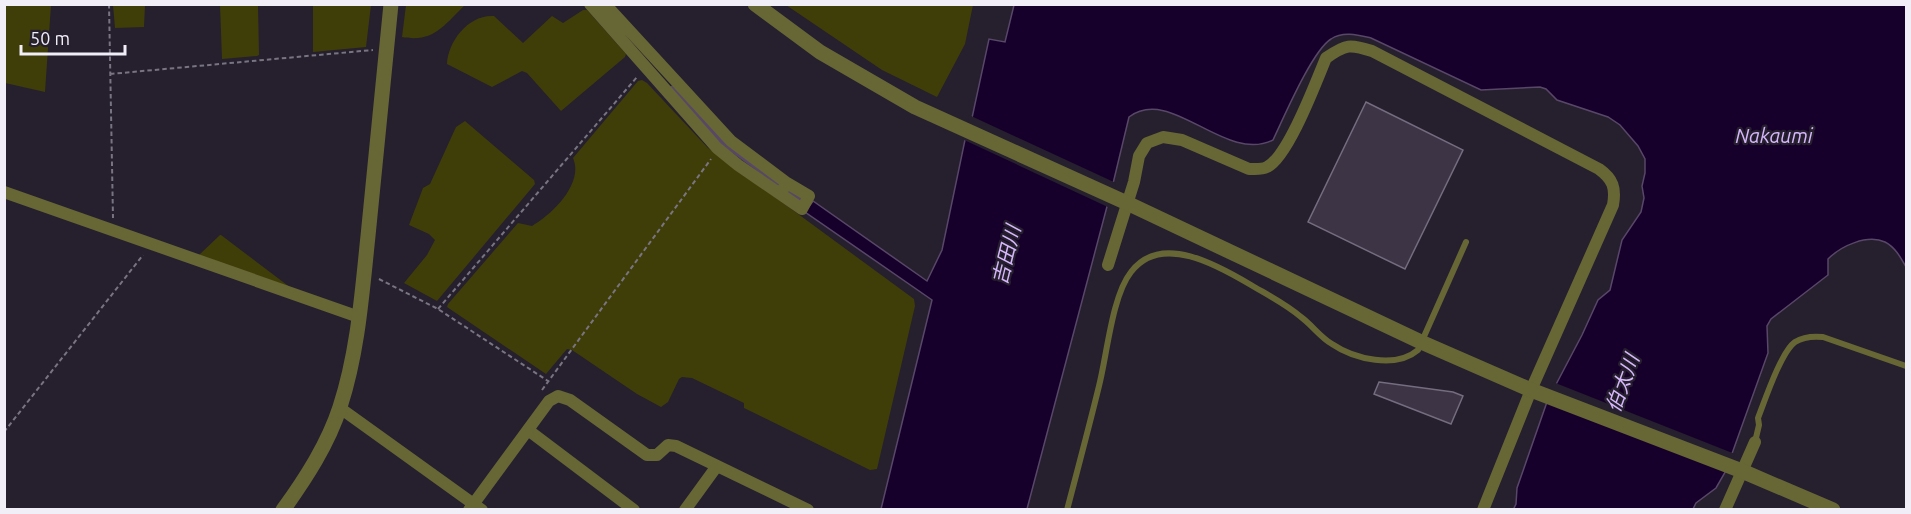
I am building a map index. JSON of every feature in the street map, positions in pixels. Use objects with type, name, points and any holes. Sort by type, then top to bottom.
[{"type":"street","points":[[282,510],[315,462],[340,408],[352,357],[359,317],[391,4]]},
{"type":"street","points":[[590,4],[783,188],[802,209],[806,201]]},
{"type":"street","points":[[755,4],[820,52],[915,107],[1421,342],[1531,390],[1742,471],[1833,510]]},
{"type":"street","points":[[607,5],[719,149],[783,188]]},
{"type":"street","points":[[1108,265],[1121,201],[1147,143],[1163,136],[1182,140],[1249,169],[1260,170],[1269,167],[1283,152],[1326,58],[1338,50],[1353,45],[1372,51],[1599,169],[1609,176],[1614,185],[1613,206],[1531,390],[1483,510]]},
{"type":"street","points":[[4,192],[359,317]]},
{"type":"street","points":[[340,408],[475,508],[549,401],[558,396],[564,397],[647,455],[657,455],[668,445],[672,445],[808,510]]},
{"type":"street","points":[[528,430],[634,510]]},
{"type":"street","points":[[1725,510],[1755,442]]},
{"type":"street","points":[[685,510],[717,466]]},
{"type":"lane","points":[[1067,510],[1119,298],[1130,272],[1146,259],[1169,254],[1182,255],[1210,263],[1285,305],[1333,345],[1361,356],[1377,359],[1403,358],[1418,350],[1467,242]]},
{"type":"lane","points":[[1755,442],[1759,425],[1758,418],[1784,354],[1796,341],[1810,337],[1823,337],[1906,366]]},
{"type":"path","points":[[109,4],[113,230]]},
{"type":"path","points":[[110,74],[387,48]]},
{"type":"path","points":[[438,309],[650,63]]},
{"type":"path","points":[[585,328],[719,149]]},
{"type":"path","points":[[4,432],[151,244]]},
{"type":"path","points":[[380,279],[438,309],[548,381]]},
{"type":"shaded area","points":[[5,4],[51,5],[45,92],[5,83]]},
{"type":"shaded area","points":[[406,4],[465,5],[438,31],[413,38],[402,37]]},
{"type":"shaded area","points":[[973,4],[965,44],[937,97],[882,70],[786,5]]},
{"type":"shaded area","points":[[113,5],[145,5],[144,27],[115,28]]},
{"type":"shaded area","points":[[220,5],[258,5],[259,55],[222,59]]},
{"type":"shaded area","points":[[313,5],[371,5],[366,47],[313,52]]},
{"type":"shaded area","points":[[583,10],[587,10],[626,54],[561,111],[527,73],[522,71],[492,87],[447,64],[448,55],[456,38],[468,24],[476,19],[494,16],[523,43],[552,16],[563,23]]},
{"type":"shaded area","points":[[642,80],[708,148],[914,299],[915,306],[877,469],[870,470],[744,408],[744,403],[692,378],[679,379],[668,402],[661,407],[637,394],[572,350],[567,349],[546,374],[447,307],[518,223],[532,226],[557,206],[574,177],[573,158],[638,81]]},
{"type":"shaded area","points":[[465,121],[534,180],[535,184],[437,301],[404,283],[427,255],[435,240],[429,234],[409,225],[423,188],[430,184],[456,127]]},
{"type":"shaded area","points":[[221,235],[291,288],[199,255]]},
{"type":"water","name":"Nakaumi","points":[[1014,5],[1906,5],[1906,267],[1889,244],[1878,240],[1862,240],[1840,250],[1828,259],[1828,275],[1771,319],[1767,326],[1768,353],[1729,462],[1552,392],[1598,300],[1610,290],[1622,240],[1641,212],[1644,198],[1642,186],[1645,159],[1638,146],[1620,125],[1608,117],[1557,100],[1546,89],[1540,87],[1481,90],[1371,38],[1351,34],[1340,35],[1331,39],[1315,57],[1273,140],[1255,145],[1236,142],[1162,110],[1145,110],[1129,117],[1111,192],[970,127],[989,39],[1005,42]]},
{"type":"water","name":"吉田川","points":[[966,135],[1109,199],[1027,509],[881,509],[932,300],[805,212],[813,201],[927,281],[942,250]]},
{"type":"water","points":[[1548,399],[1727,469],[1716,488],[1696,503],[1693,509],[1513,510],[1516,504],[1517,488]]},
{"type":"pier","points":[[969,115],[1116,183],[1114,193],[967,126]]},
{"type":"pier","points":[[964,133],[1112,200],[1110,208],[962,139]]},
{"type":"pier","points":[[1553,382],[1735,454],[1731,463],[1549,391]]},
{"type":"building","points":[[1366,102],[1463,150],[1405,269],[1308,222]]},
{"type":"building","points":[[1379,382],[1453,392],[1463,396],[1451,424],[1374,394]]},
{"type":"waterway","points":[[672,88],[724,144],[803,202]]},
{"type":"water label","name":"伯太川","points":[[1622,383]]}]
